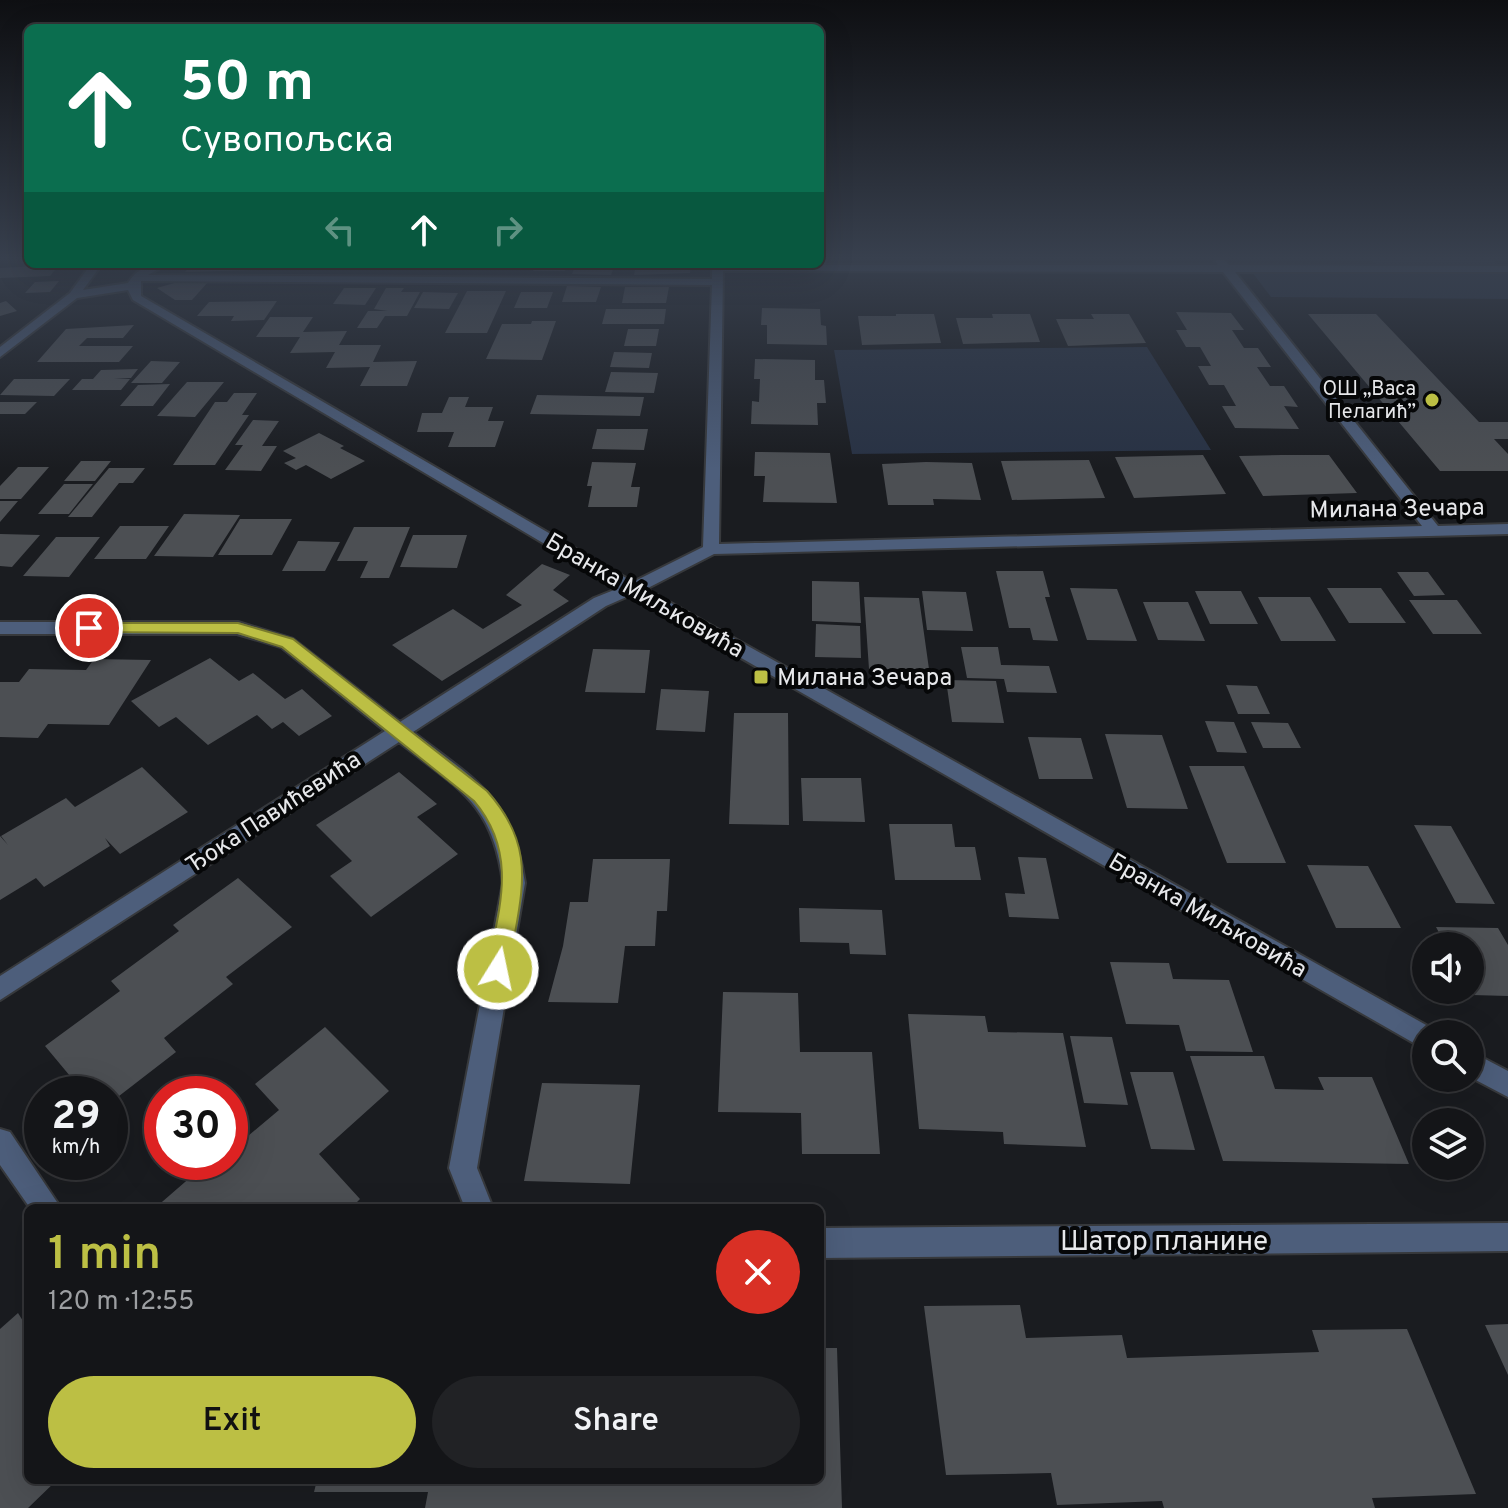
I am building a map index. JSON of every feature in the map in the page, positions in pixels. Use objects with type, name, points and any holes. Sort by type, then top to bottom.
[{"type":"street","points":[[0,353],[31,328]]},
{"type":"street","name":"Бранка Миљковића","points":[[189,328],[630,587],[1412,1030]]},
{"type":"street","points":[[711,549],[717,328]]},
{"type":"street","points":[[1273,328],[1434,531]]},
{"type":"street","name":"Милана Зечара","points":[[711,549],[1508,529]]},
{"type":"street","name":"Ђока Павићевића","points":[[0,989],[600,602],[663,575],[711,549]]},
{"type":"street","points":[[0,628],[238,628],[287,643],[481,796],[495,812],[511,853],[514,883],[463,1168],[477,1204]]},
{"type":"street","points":[[1484,1071],[1508,1085]]},
{"type":"street","points":[[0,1142],[44,1204]]},
{"type":"street","name":"Шатор планине","points":[[824,1243],[1508,1237]]},
{"type":"shaded area","points":[[1147,347],[1211,450],[852,454],[834,350]]},
{"type":"building","points":[[131,328],[123,338],[87,338],[79,346],[133,346],[119,362],[37,362],[66,329]]},
{"type":"building","points":[[262,328],[347,331],[339,345],[381,345],[373,362],[417,361],[407,386],[360,386],[370,367],[326,368],[335,352],[290,353],[300,337],[256,337]]},
{"type":"building","points":[[447,328],[489,328],[487,333],[445,333]]},
{"type":"building","points":[[500,328],[553,328],[542,360],[486,359]]},
{"type":"building","points":[[767,328],[826,328],[827,345],[767,344]]},
{"type":"building","points":[[860,328],[937,328],[941,343],[862,345]]},
{"type":"building","points":[[959,328],[1035,328],[1040,342],[963,344]]},
{"type":"building","points":[[1060,328],[1137,328],[1146,343],[1068,346]]},
{"type":"building","points":[[1243,328],[1232,330],[1244,348],[1258,348],[1271,367],[1257,367],[1270,386],[1284,386],[1298,407],[1284,406],[1299,429],[1235,428],[1222,406],[1236,406],[1224,385],[1209,385],[1198,366],[1211,366],[1200,347],[1186,347],[1176,330]]},
{"type":"building","points":[[1320,328],[1390,328],[1479,422],[1508,422],[1508,439],[1494,439],[1508,454],[1508,471],[1440,471]]},
{"type":"building","points":[[628,329],[659,329],[656,346],[624,346]]},
{"type":"building","points":[[614,352],[652,353],[649,368],[610,367]]},
{"type":"building","points":[[755,359],[815,360],[815,380],[824,380],[826,403],[817,403],[818,425],[751,424],[752,401],[759,402],[760,379],[754,379]]},
{"type":"building","points":[[151,361],[180,362],[162,383],[131,383]]},
{"type":"building","points":[[138,369],[131,378],[114,378],[130,379],[121,390],[72,390],[82,379],[93,379],[101,370]]},
{"type":"building","points":[[611,372],[658,373],[654,393],[605,392]]},
{"type":"building","points":[[14,379],[70,379],[54,396],[0,395]]},
{"type":"building","points":[[187,382],[224,382],[195,417],[157,416]]},
{"type":"building","points":[[170,384],[153,406],[120,406],[138,385]]},
{"type":"building","points":[[234,393],[257,393],[242,415],[249,415],[215,465],[173,465],[215,402],[227,402]]},
{"type":"building","points":[[537,395],[644,397],[640,416],[530,414]]},
{"type":"building","points":[[449,397],[469,397],[465,407],[493,407],[488,421],[504,421],[495,447],[448,447],[454,432],[417,432],[422,413],[442,413]]},
{"type":"building","points":[[0,402],[37,402],[25,414],[0,414]]},
{"type":"building","points":[[253,420],[279,421],[262,446],[277,446],[261,471],[225,470],[243,445],[235,445]]},
{"type":"building","points":[[597,429],[648,429],[644,450],[592,449]]},
{"type":"building","points":[[319,433],[365,461],[331,479],[306,465],[296,470],[284,463],[296,458],[283,451]]},
{"type":"building","points":[[755,452],[830,453],[837,503],[763,502],[765,476],[754,476]]},
{"type":"building","points":[[1203,455],[1226,494],[1134,498],[1115,457]]},
{"type":"building","points":[[1329,455],[1357,493],[1263,496],[1239,456]]},
{"type":"building","points":[[1089,460],[1105,498],[1012,500],[1001,461]]},
{"type":"building","points":[[81,461],[111,461],[95,481],[64,481]]},
{"type":"building","points":[[592,462],[636,463],[631,487],[640,487],[637,507],[588,507],[592,486],[587,486]]},
{"type":"building","points":[[972,463],[981,500],[933,499],[934,505],[888,505],[882,464]]},
{"type":"building","points":[[18,467],[49,467],[21,499],[0,499],[0,486]]},
{"type":"building","points":[[109,468],[145,468],[133,483],[119,483],[92,517],[68,517]]},
{"type":"building","points":[[64,484],[93,484],[69,514],[38,514]]},
{"type":"building","points":[[0,501],[18,501],[0,522]]},
{"type":"building","points":[[184,514],[240,515],[213,557],[154,556]]},
{"type":"building","points":[[240,519],[292,519],[272,555],[218,555]]},
{"type":"building","points":[[120,526],[169,526],[146,559],[94,559]]},
{"type":"building","points":[[354,527],[410,527],[389,578],[360,578],[368,561],[337,561]]},
{"type":"building","points":[[0,534],[40,535],[12,567],[0,566]]},
{"type":"building","points":[[413,535],[467,535],[457,568],[400,567]]},
{"type":"building","points":[[56,537],[100,537],[69,577],[23,576]]},
{"type":"building","points":[[298,541],[340,542],[325,571],[282,571]]},
{"type":"building","points":[[542,564],[570,575],[553,590],[569,601],[442,681],[392,645],[453,609],[483,629],[522,605],[506,595]]},
{"type":"building","points":[[996,571],[1043,571],[1050,597],[1045,597],[1058,641],[1033,640],[1030,628],[1009,628]]},
{"type":"building","points":[[1397,572],[1428,572],[1445,595],[1414,596]]},
{"type":"building","points":[[812,581],[859,582],[861,623],[812,621]]},
{"type":"building","points":[[1070,588],[1117,589],[1137,641],[1087,640]]},
{"type":"building","points":[[1327,588],[1381,588],[1406,623],[1349,623]]},
{"type":"building","points":[[922,591],[966,592],[973,631],[927,630]]},
{"type":"building","points":[[1195,591],[1241,591],[1258,624],[1210,624]]},
{"type":"building","points":[[864,597],[919,598],[929,669],[869,669]]},
{"type":"building","points":[[1258,597],[1310,597],[1336,641],[1281,641]]},
{"type":"building","points":[[1409,600],[1457,600],[1482,634],[1433,634]]},
{"type":"building","points":[[1143,602],[1188,602],[1205,641],[1158,640]]},
{"type":"building","points":[[816,624],[860,626],[861,658],[815,657]]},
{"type":"building","points":[[961,647],[998,647],[1001,665],[1049,666],[1057,693],[1007,692],[1004,679],[967,678]]},
{"type":"building","points":[[593,649],[650,650],[645,693],[585,692]]},
{"type":"building","points":[[210,658],[239,681],[253,673],[285,699],[302,689],[332,716],[299,736],[283,722],[272,729],[257,715],[208,745],[176,717],[159,727],[131,701]]},
{"type":"building","points":[[94,659],[151,660],[109,725],[48,724],[38,738],[0,737],[0,682],[19,682],[29,669],[86,670]]},
{"type":"building","points":[[946,680],[996,681],[1004,723],[952,722]]},
{"type":"building","points":[[1226,685],[1257,686],[1270,714],[1238,714]]},
{"type":"building","points":[[661,689],[709,691],[705,732],[656,730]]},
{"type":"building","points":[[734,713],[788,713],[789,825],[729,824]]},
{"type":"building","points":[[1205,721],[1234,722],[1247,753],[1217,752]]},
{"type":"building","points":[[1251,722],[1288,723],[1301,748],[1263,748]]},
{"type":"building","points":[[1105,734],[1162,735],[1188,809],[1127,808]]},
{"type":"building","points":[[1028,737],[1081,738],[1093,779],[1039,779]]},
{"type":"building","points":[[1189,766],[1244,766],[1286,863],[1227,863]]},
{"type":"building","points":[[142,767],[188,812],[120,854],[105,838],[110,846],[44,887],[36,878],[0,900],[0,836],[8,845],[1,836],[66,798],[75,807]]},
{"type":"building","points":[[399,772],[437,804],[417,817],[458,854],[371,917],[330,876],[352,861],[316,825]]},
{"type":"building","points":[[801,778],[861,778],[865,822],[803,821]]},
{"type":"building","points":[[889,824],[952,824],[955,847],[975,847],[981,880],[895,880]]},
{"type":"building","points":[[1414,825],[1451,826],[1495,904],[1456,903]]},
{"type":"building","points":[[1018,857],[1046,858],[1059,919],[1009,917],[1005,893],[1025,894]]},
{"type":"building","points":[[593,859],[670,859],[667,911],[657,911],[655,946],[625,946],[618,1003],[548,1002],[563,946],[570,902],[588,902]]},
{"type":"building","points":[[1307,865],[1368,866],[1401,928],[1336,928]]},
{"type":"building","points":[[238,878],[292,927],[226,977],[233,984],[164,1038],[176,1052],[128,1089],[128,1076],[70,1076],[45,1046],[120,991],[111,981],[179,931],[173,925]]},
{"type":"building","points":[[799,908],[882,910],[886,955],[850,954],[849,943],[800,942]]},
{"type":"building","points":[[1436,927],[1498,928],[1508,945],[1508,996],[1484,995],[1484,932],[1439,932]]},
{"type":"building","points":[[1110,962],[1169,963],[1173,979],[1229,980],[1253,1052],[1186,1051],[1179,1025],[1126,1024]]},
{"type":"building","points":[[723,992],[798,993],[800,1052],[872,1052],[880,1154],[802,1154],[801,1113],[718,1112]]},
{"type":"building","points":[[908,1014],[985,1016],[988,1032],[1063,1033],[1086,1147],[1004,1144],[1003,1132],[919,1129]]},
{"type":"building","points":[[325,1027],[389,1091],[319,1154],[360,1199],[355,1204],[160,1204],[187,1180],[248,1180],[248,1136],[279,1110],[255,1084]]},
{"type":"building","points":[[1070,1036],[1112,1037],[1128,1105],[1084,1103]]},
{"type":"building","points":[[1190,1056],[1264,1056],[1275,1089],[1324,1090],[1318,1077],[1372,1077],[1409,1164],[1223,1161]]},
{"type":"building","points":[[1130,1072],[1173,1072],[1195,1150],[1151,1149]]},
{"type":"building","points":[[542,1083],[640,1085],[630,1184],[524,1181]]},
{"type":"building","points":[[1020,1305],[1026,1338],[1122,1335],[1127,1358],[1319,1352],[1312,1330],[1407,1329],[1476,1494],[1372,1498],[1375,1508],[1164,1508],[1162,1501],[1057,1505],[1051,1473],[946,1475],[924,1306]]},
{"type":"building","points":[[18,1313],[24,1323],[24,1484],[53,1484],[28,1508],[0,1508],[0,1329]]},
{"type":"building","points":[[1508,1324],[1508,1375],[1485,1325]]},
{"type":"building","points":[[824,1348],[837,1348],[842,1508],[425,1508],[428,1492],[314,1492],[316,1484],[824,1484]]},
{"type":"place","name":"ОШ „Васа Пелагић”","points":[[1432,400]]},
{"type":"place","name":"Милана Зечара","points":[[761,677]]},
{"type":"route","points":[[89,628],[238,628],[287,643],[481,796],[495,812],[511,853],[514,883],[498,969]]}]
